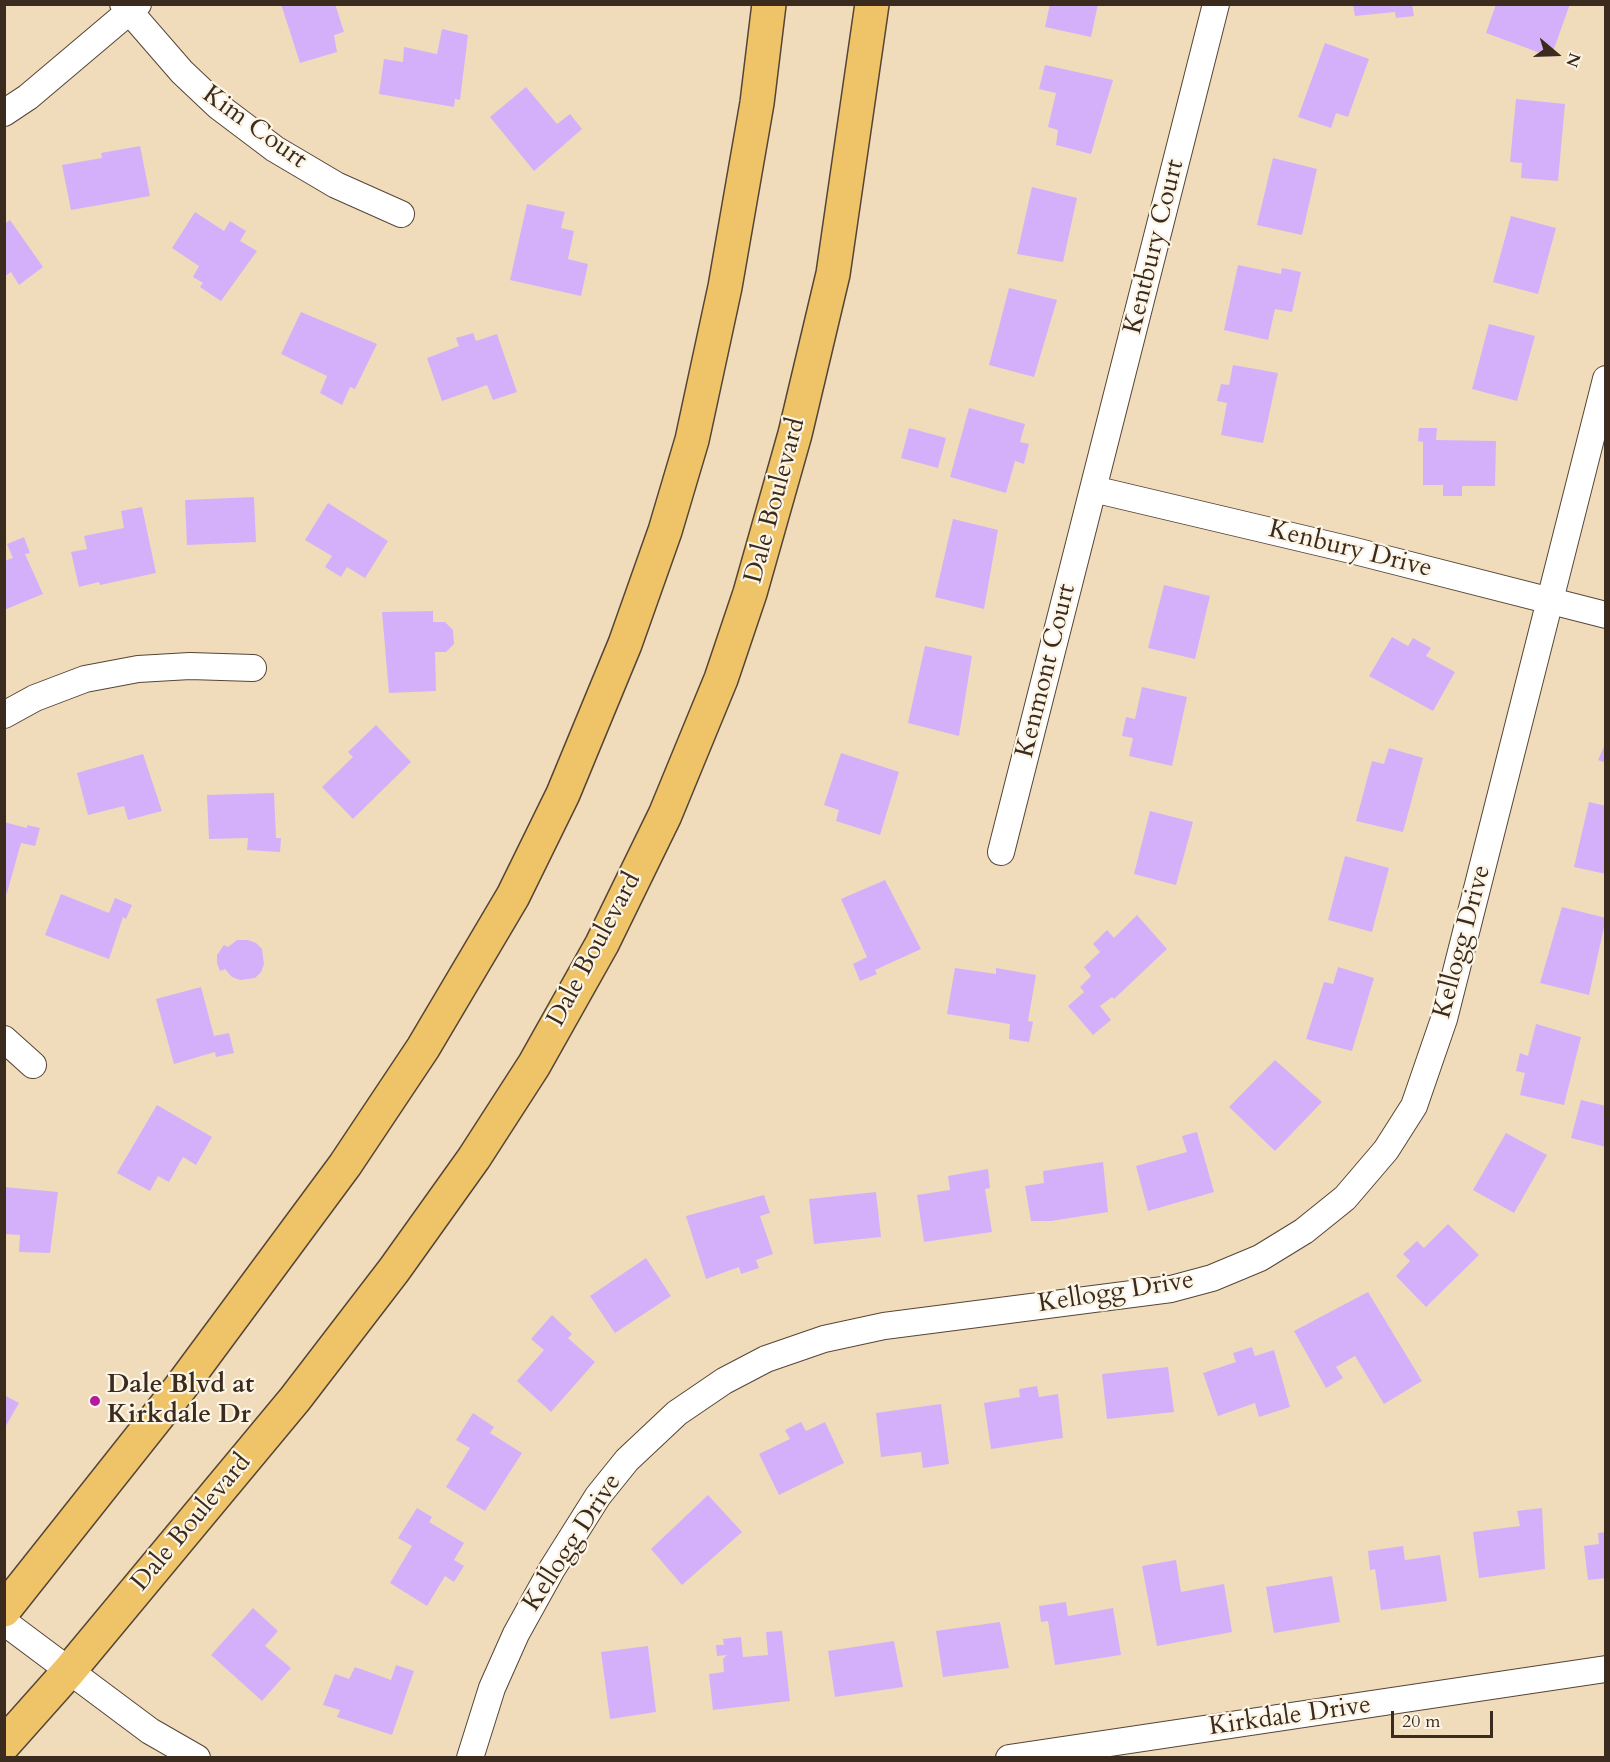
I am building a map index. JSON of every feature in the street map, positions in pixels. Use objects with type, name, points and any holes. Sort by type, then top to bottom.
[{"type":"main road","points":[[4,1610],[180,1388],[345,1165],[423,1048],[495,927],[513,896],[563,794],[625,644],[665,531],[692,440],[725,286],[757,104],[770,4]]},
{"type":"main road","name":"Dale Boulevard","points":[[4,1744],[69,1671],[295,1400],[394,1270],[474,1158],[534,1065],[602,944],[665,815],[721,679],[743,615],[795,434],[832,274],[872,4]]},
{"type":"street","name":"Kentbury Court","points":[[1093,489],[1216,4]]},
{"type":"street","points":[[4,113],[28,97],[130,7]]},
{"type":"street","name":"Kim Court","points":[[130,7],[182,72],[218,106],[275,149],[336,185],[401,214]]},
{"type":"street","name":"Kellogg Drive","points":[[470,1758],[492,1688],[516,1634],[552,1569],[598,1496],[627,1460],[677,1413],[724,1381],[766,1359],[824,1339],[884,1326],[1171,1288],[1212,1278],[1260,1258],[1304,1231],[1345,1198],[1386,1150],[1414,1106],[1444,1019],[1605,379]]},
{"type":"street","name":"Kenbury Drive","points":[[1093,489],[1351,550],[1605,615]]},
{"type":"street","name":"Kenmont Court","points":[[1001,852],[1093,489]]},
{"type":"street","points":[[4,715],[36,698],[85,679],[127,671],[190,666],[253,668]]},
{"type":"street","points":[[4,1039],[33,1065]]},
{"type":"street","points":[[4,1622],[150,1731],[196,1758]]},
{"type":"street","name":"Kirkdale Drive","points":[[1010,1758],[1605,1669]]},
{"type":"building","points":[[281,4],[335,4],[344,32],[334,35],[337,52],[300,63]]},
{"type":"building","points":[[1050,4],[1098,4],[1091,37],[1045,27]]},
{"type":"building","points":[[1353,4],[1412,4],[1414,16],[1396,18],[1395,12],[1355,16]]},
{"type":"building","points":[[1496,4],[1570,4],[1551,57],[1486,33]]},
{"type":"building","points":[[442,29],[468,35],[460,100],[455,99],[454,107],[379,94],[384,59],[403,62],[404,47],[437,54]]},
{"type":"building","points":[[1325,43],[1369,59],[1348,117],[1336,113],[1331,128],[1298,117]]},
{"type":"building","points":[[1045,65],[1113,80],[1091,154],[1056,145],[1058,130],[1048,127],[1056,93],[1039,89]]},
{"type":"building","points":[[526,87],[557,124],[570,114],[582,129],[534,171],[490,117]]},
{"type":"building","points":[[1516,99],[1565,104],[1558,181],[1521,178],[1522,163],[1510,162]]},
{"type":"building","points":[[140,146],[150,196],[71,210],[62,165],[102,158],[101,153]]},
{"type":"building","points":[[1273,158],[1317,169],[1302,235],[1257,225]]},
{"type":"building","points":[[1032,187],[1077,198],[1063,262],[1017,254]]},
{"type":"building","points":[[527,204],[565,212],[561,228],[574,231],[568,259],[588,264],[581,296],[510,280]]},
{"type":"building","points":[[195,212],[224,231],[230,221],[246,231],[240,241],[257,251],[221,301],[200,287],[203,283],[193,277],[199,266],[172,248]]},
{"type":"building","points":[[1511,216],[1556,228],[1538,294],[1493,282]]},
{"type":"building","points":[[10,220],[43,267],[19,285],[11,272],[4,277],[4,224]]},
{"type":"building","points":[[1238,265],[1281,274],[1282,268],[1301,272],[1292,312],[1275,309],[1268,340],[1224,330]]},
{"type":"building","points":[[1009,288],[1057,300],[1034,377],[989,365]]},
{"type":"building","points":[[301,312],[377,344],[355,389],[350,387],[342,405],[320,393],[327,376],[281,354]]},
{"type":"building","points":[[1489,324],[1535,336],[1517,401],[1472,389]]},
{"type":"building","points":[[473,333],[476,341],[497,334],[517,392],[493,400],[487,385],[442,401],[427,358],[459,346],[456,338]]},
{"type":"building","points":[[1233,365],[1278,373],[1263,443],[1221,435],[1227,403],[1217,401],[1221,384],[1229,385]]},
{"type":"building","points":[[969,408],[1025,424],[1020,442],[1029,444],[1024,464],[1015,461],[1006,493],[950,477]]},
{"type":"building","points":[[909,428],[946,438],[938,468],[901,458]]},
{"type":"building","points":[[1419,428],[1437,428],[1436,440],[1496,441],[1495,486],[1462,486],[1462,496],[1443,496],[1443,485],[1423,485],[1423,442],[1418,441]]},
{"type":"building","points":[[254,497],[256,542],[187,545],[185,500]]},
{"type":"building","points":[[328,503],[388,541],[365,578],[347,567],[341,577],[325,567],[332,556],[305,540]]},
{"type":"building","points":[[142,507],[156,573],[79,587],[71,552],[87,549],[84,536],[124,528],[121,511]]},
{"type":"building","points":[[953,519],[998,530],[984,609],[935,597]]},
{"type":"building","points":[[24,537],[30,553],[25,554],[43,594],[4,610],[4,561],[13,558],[7,544]]},
{"type":"building","points":[[1164,585],[1210,596],[1195,659],[1148,648]]},
{"type":"building","points":[[433,611],[433,622],[445,622],[453,630],[454,644],[446,652],[435,652],[436,691],[389,693],[382,612]]},
{"type":"building","points":[[1392,637],[1408,646],[1413,638],[1431,648],[1426,656],[1455,672],[1433,711],[1369,676]]},
{"type":"building","points":[[925,646],[972,656],[959,736],[908,723]]},
{"type":"building","points":[[1142,687],[1187,697],[1172,766],[1129,756],[1133,738],[1122,736],[1126,717],[1135,719]]},
{"type":"building","points":[[376,725],[411,762],[353,819],[322,787],[353,757],[348,752]]},
{"type":"building","points":[[1606,742],[1606,763],[1598,760]]},
{"type":"building","points":[[1389,748],[1423,758],[1403,832],[1356,821],[1372,761],[1384,764]]},
{"type":"building","points":[[841,753],[899,772],[880,835],[836,821],[839,810],[824,805]]},
{"type":"building","points":[[143,754],[162,811],[128,820],[124,806],[88,815],[77,773]]},
{"type":"building","points":[[274,793],[276,838],[281,838],[280,852],[247,850],[248,838],[209,839],[207,795]]},
{"type":"building","points":[[1589,802],[1606,806],[1606,874],[1574,867]]},
{"type":"building","points":[[1150,811],[1193,822],[1176,885],[1134,874]]},
{"type":"building","points":[[4,822],[27,828],[27,825],[40,828],[35,846],[21,843],[7,893],[4,893]]},
{"type":"building","points":[[1345,856],[1389,868],[1372,932],[1328,920]]},
{"type":"building","points":[[885,880],[921,949],[875,970],[877,974],[860,981],[853,964],[867,957],[841,899]]},
{"type":"building","points":[[61,894],[109,913],[115,898],[132,905],[126,919],[123,917],[109,959],[45,935]]},
{"type":"building","points":[[1562,907],[1606,918],[1589,995],[1540,983]]},
{"type":"building","points":[[1137,915],[1167,949],[1114,999],[1112,997],[1100,1006],[1111,1020],[1093,1035],[1068,1006],[1084,992],[1080,987],[1091,976],[1084,967],[1100,952],[1093,944],[1107,930],[1114,938]]},
{"type":"building","points":[[237,940],[248,940],[256,943],[262,949],[264,964],[261,972],[255,978],[240,980],[232,977],[225,969],[220,971],[217,955],[224,945],[228,947]]},
{"type":"building","points":[[1338,967],[1374,978],[1352,1051],[1306,1039],[1324,982],[1333,984]]},
{"type":"building","points":[[955,968],[996,974],[996,968],[1036,975],[1028,1021],[1033,1022],[1029,1042],[1009,1039],[1010,1024],[947,1014]]},
{"type":"building","points":[[201,987],[214,1036],[229,1033],[234,1053],[216,1057],[215,1052],[174,1064],[156,999]]},
{"type":"building","points":[[1536,1024],[1581,1037],[1564,1105],[1520,1095],[1525,1073],[1516,1071],[1520,1053],[1528,1056]]},
{"type":"building","points":[[1275,1060],[1322,1102],[1275,1151],[1229,1107]]},
{"type":"building","points":[[1581,1100],[1606,1106],[1606,1147],[1571,1138]]},
{"type":"building","points":[[157,1105],[212,1137],[196,1165],[183,1157],[169,1182],[158,1176],[150,1191],[117,1173]]},
{"type":"building","points":[[1197,1132],[1214,1192],[1148,1211],[1136,1166],[1187,1152],[1182,1136]]},
{"type":"building","points":[[1506,1133],[1547,1155],[1514,1213],[1473,1190]]},
{"type":"building","points":[[1103,1162],[1108,1212],[1051,1221],[1031,1221],[1025,1186],[1044,1183],[1043,1171]]},
{"type":"building","points":[[988,1169],[990,1188],[985,1189],[992,1232],[924,1242],[917,1195],[950,1190],[948,1176]]},
{"type":"building","points":[[4,1187],[58,1192],[50,1253],[19,1252],[20,1235],[4,1234]]},
{"type":"building","points":[[876,1192],[881,1237],[814,1244],[809,1199]]},
{"type":"building","points":[[764,1195],[770,1213],[760,1216],[773,1254],[756,1260],[759,1268],[741,1274],[739,1267],[706,1279],[686,1216]]},
{"type":"building","points":[[1448,1224],[1479,1255],[1426,1307],[1396,1276],[1410,1261],[1403,1254],[1417,1241],[1424,1248]]},
{"type":"building","points":[[646,1258],[671,1296],[615,1333],[590,1296]]},
{"type":"building","points":[[1368,1292],[1422,1381],[1384,1404],[1355,1356],[1336,1367],[1343,1378],[1326,1388],[1294,1331]]},
{"type":"building","points":[[552,1315],[572,1334],[568,1338],[595,1362],[551,1412],[517,1381],[544,1350],[531,1339]]},
{"type":"building","points":[[1252,1347],[1255,1356],[1274,1350],[1290,1407],[1259,1417],[1255,1403],[1218,1416],[1203,1373],[1236,1362],[1233,1353]]},
{"type":"building","points":[[1168,1367],[1174,1412],[1107,1419],[1102,1374]]},
{"type":"building","points":[[1037,1386],[1039,1397],[1058,1394],[1063,1438],[991,1449],[984,1403],[1020,1397],[1019,1389]]},
{"type":"building","points":[[4,1395],[19,1403],[4,1429]]},
{"type":"building","points":[[941,1404],[949,1464],[923,1468],[921,1452],[881,1457],[876,1413]]},
{"type":"building","points":[[473,1413],[494,1427],[490,1433],[522,1453],[485,1511],[446,1487],[470,1448],[456,1440]]},
{"type":"building","points":[[801,1422],[806,1431],[825,1422],[844,1463],[779,1495],[759,1454],[790,1439],[785,1430]]},
{"type":"building","points":[[708,1495],[742,1532],[682,1585],[651,1549]]},
{"type":"building","points":[[417,1508],[432,1517],[429,1522],[464,1543],[454,1560],[464,1566],[454,1582],[445,1576],[427,1606],[390,1583],[412,1546],[398,1538]]},
{"type":"building","points":[[1542,1508],[1545,1569],[1479,1578],[1473,1532],[1520,1526],[1517,1511]]},
{"type":"building","points":[[1606,1532],[1606,1578],[1588,1580],[1584,1546],[1599,1544],[1598,1533]]},
{"type":"building","points":[[1403,1546],[1405,1560],[1440,1555],[1447,1601],[1381,1610],[1375,1569],[1370,1570],[1368,1551]]},
{"type":"building","points":[[1176,1560],[1181,1592],[1224,1584],[1232,1632],[1157,1646],[1142,1566]]},
{"type":"building","points":[[1332,1576],[1340,1622],[1274,1633],[1266,1587]]},
{"type":"building","points":[[1066,1602],[1068,1616],[1113,1608],[1121,1655],[1055,1665],[1048,1621],[1041,1622],[1039,1606]]},
{"type":"building","points":[[253,1608],[278,1631],[265,1646],[291,1668],[262,1701],[211,1655]]},
{"type":"building","points":[[1000,1622],[1009,1668],[943,1677],[936,1631]]},
{"type":"building","points":[[782,1631],[790,1701],[713,1710],[709,1674],[724,1672],[723,1659],[727,1655],[717,1656],[716,1645],[724,1645],[723,1639],[741,1637],[743,1657],[768,1655],[766,1632]]},
{"type":"building","points":[[894,1641],[903,1687],[835,1697],[828,1651]]},
{"type":"building","points":[[648,1646],[656,1712],[610,1719],[601,1652]]},
{"type":"building","points":[[396,1665],[414,1671],[392,1735],[337,1717],[340,1710],[323,1705],[335,1674],[349,1679],[355,1667],[391,1680]]},
{"type":"place","name":"Dale Blvd at Kirkdale Dr","points":[[95,1401]]}]
